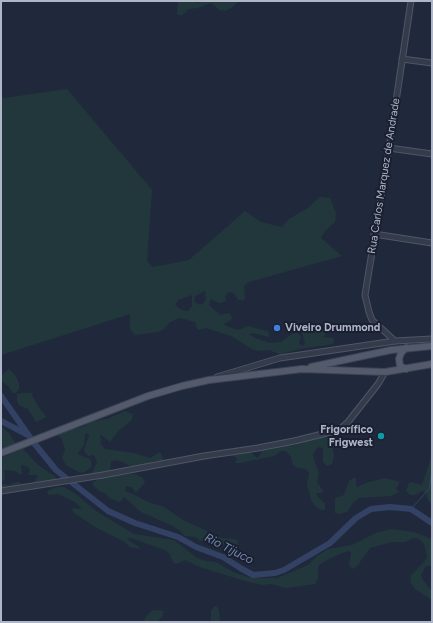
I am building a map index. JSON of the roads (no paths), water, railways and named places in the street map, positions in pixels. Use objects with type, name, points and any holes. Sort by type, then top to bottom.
[{"type":"main road","points":[[1,453],[148,396],[182,386],[209,380],[302,370],[406,348],[432,346]]},
{"type":"main road","points":[[406,348],[401,353],[399,359],[400,366],[406,369]]},
{"type":"main road","points":[[302,370],[385,372],[432,364]]},
{"type":"street","name":"Rua Carlos Marquez de Andrade","points":[[395,341],[372,320],[366,304],[365,295],[411,1]]},
{"type":"street","points":[[402,59],[432,63]]},
{"type":"street","points":[[389,148],[432,154]]},
{"type":"street","points":[[374,234],[432,242]]},
{"type":"street","points":[[209,380],[280,358],[395,341],[432,339]]},
{"type":"street","points":[[1,491],[53,484],[204,456],[280,444],[339,430],[348,422],[378,384],[385,372]]},
{"type":"waterway","name":"Rio Tijuco","points":[[1,396],[34,443],[56,470],[108,511],[135,523],[178,537],[196,547],[223,557],[253,575],[275,573],[284,570],[330,543],[356,518],[371,509],[390,507],[411,509],[432,523]]},
{"type":"waterway","name":"Rio Tijuco","points":[[1,421],[26,434]]},
{"type":"waterway","points":[[411,509],[429,489],[432,471]]},
{"type":"place","name":"Viveiro Drummond","points":[[277,328]]},
{"type":"place","name":"Frigorífico Frigwest","points":[[381,436]]}]
